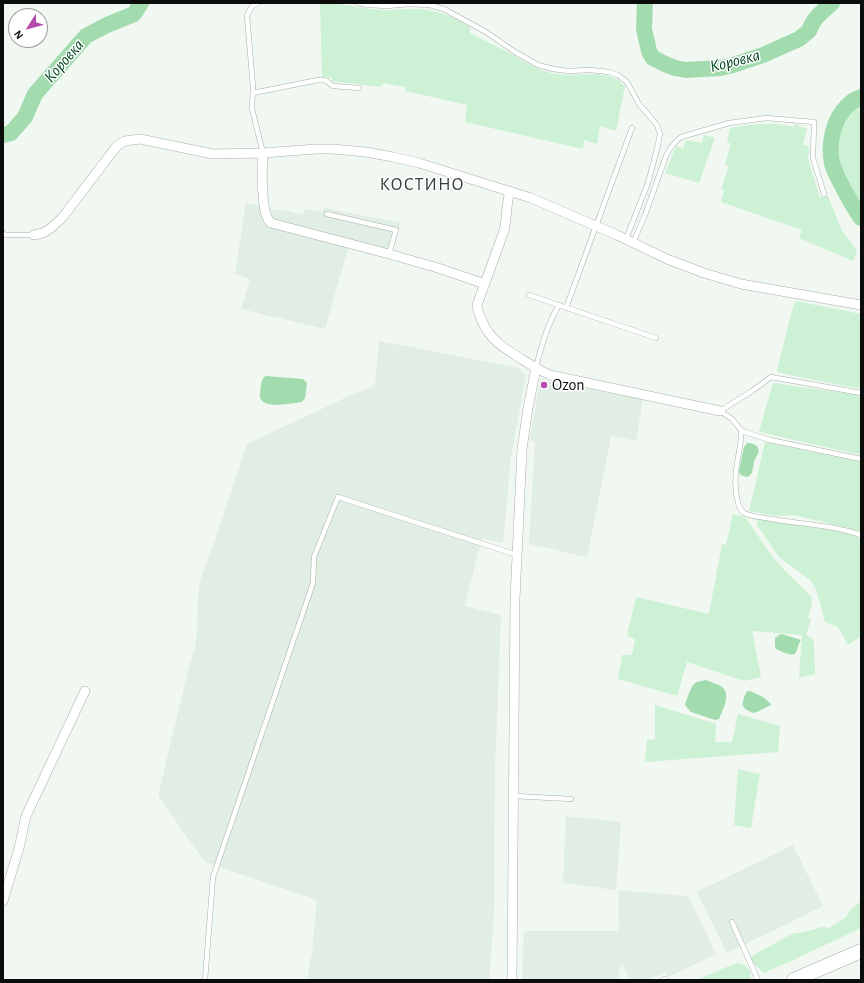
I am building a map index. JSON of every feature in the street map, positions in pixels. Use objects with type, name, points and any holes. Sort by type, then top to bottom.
[{"type":"main road","points":[[794,980],[861,951]]},
{"type":"street","points":[[34,235],[43,233],[62,218],[113,151],[118,145],[125,141],[140,139],[213,154],[332,149],[366,152],[394,157],[510,190],[596,226],[667,259],[726,280],[748,286],[861,305]]},
{"type":"street","points":[[263,153],[262,172],[264,198],[266,215],[271,223],[389,254],[438,268],[485,284]]},
{"type":"street","points":[[510,190],[507,201],[504,231],[477,305],[484,326],[494,339],[500,345],[536,368],[550,375],[720,411]]},
{"type":"street","points":[[512,980],[515,600],[522,449],[536,368]]},
{"type":"street","points":[[3,901],[19,848],[26,816],[85,691]]},
{"type":"lane","points":[[258,3],[255,4],[249,11],[247,16],[253,94],[252,109],[263,153]]},
{"type":"lane","points":[[358,3],[387,6],[409,4],[430,5],[444,9],[486,32],[514,52],[538,65],[552,70],[590,70],[609,72],[618,75],[627,82],[639,104],[657,125],[660,134],[648,183],[629,241]]},
{"type":"lane","points":[[253,94],[318,80],[326,80],[333,86],[359,88]]},
{"type":"lane","points":[[629,241],[645,215],[670,148],[681,137],[729,123],[766,118],[814,122],[813,158],[824,194]]},
{"type":"lane","points":[[566,308],[632,128]]},
{"type":"lane","points":[[327,214],[396,230],[389,254]]},
{"type":"lane","points":[[3,233],[5,235],[34,235]]},
{"type":"lane","points":[[529,295],[656,338]]},
{"type":"lane","points":[[536,368],[551,318],[559,305]]},
{"type":"lane","points":[[861,393],[771,377],[720,411],[732,419],[741,430],[745,432],[770,440],[861,459]]},
{"type":"lane","points":[[741,430],[741,442],[736,474],[737,498],[742,511],[752,515],[783,521],[830,527],[861,535]]},
{"type":"lane","points":[[206,980],[213,877],[313,583],[314,557],[338,497],[517,555]]},
{"type":"lane","points":[[514,796],[571,799]]},
{"type":"lane","points":[[732,922],[758,980]]},
{"type":"shaded area","points":[[320,3],[384,10],[418,9],[434,11],[448,15],[462,22],[470,27],[470,33],[544,71],[567,75],[593,74],[615,78],[625,86],[616,131],[600,126],[597,144],[584,140],[583,149],[465,122],[467,105],[406,91],[405,87],[384,83],[380,87],[332,81],[332,78],[322,77]]},
{"type":"shaded area","points":[[861,101],[861,210],[852,195],[840,167],[836,140],[838,136],[839,124],[845,111]]},
{"type":"shaded area","points":[[757,124],[778,124],[794,127],[795,124],[807,129],[803,144],[809,147],[808,158],[820,197],[828,196],[842,231],[857,250],[853,261],[799,238],[802,230],[721,202],[724,190],[721,189],[729,166],[725,164],[731,144],[727,142],[730,128]]},
{"type":"shaded area","points":[[704,135],[715,138],[699,183],[665,173],[676,146],[684,148],[685,140],[702,143]]},
{"type":"shaded area","points":[[246,203],[271,207],[271,210],[284,210],[303,215],[305,209],[322,212],[324,208],[401,223],[391,257],[349,246],[325,329],[241,309],[250,279],[235,274]]},
{"type":"shaded area","points":[[796,301],[861,314],[861,389],[780,373],[777,371],[793,307]]},
{"type":"shaded area","points":[[379,341],[519,368],[526,376],[511,456],[503,543],[482,538],[465,606],[501,615],[495,770],[494,915],[489,980],[308,980],[317,900],[205,862],[158,796],[189,667],[195,648],[200,581],[247,444],[349,396],[375,386]]},
{"type":"shaded area","points":[[266,376],[303,379],[307,383],[305,398],[302,402],[283,405],[264,402],[260,398],[260,392],[262,380]]},
{"type":"shaded area","points":[[540,380],[643,399],[636,441],[611,436],[587,557],[529,544],[535,441],[530,440]]},
{"type":"shaded area","points":[[773,383],[857,395],[861,397],[861,455],[759,432]]},
{"type":"shaded area","points":[[765,442],[861,462],[861,532],[794,515],[777,516],[749,511]]},
{"type":"shaded area","points":[[747,443],[757,446],[759,451],[754,462],[752,473],[748,477],[739,473],[744,447]]},
{"type":"shaded area","points":[[733,514],[745,517],[772,556],[811,596],[812,603],[808,618],[811,620],[806,635],[811,637],[814,642],[815,674],[799,678],[802,635],[752,631],[761,677],[744,681],[687,662],[677,696],[618,679],[622,655],[632,655],[635,639],[627,636],[636,597],[709,614],[722,544],[726,545]]},
{"type":"shaded area","points":[[758,519],[843,532],[861,538],[861,636],[848,645],[838,627],[825,622],[815,587],[811,581],[779,557],[757,525]]},
{"type":"shaded area","points":[[782,634],[801,640],[795,654],[787,654],[776,649],[775,638]]},
{"type":"shaded area","points":[[706,680],[719,685],[725,692],[726,701],[719,719],[715,720],[691,712],[685,705],[694,684]]},
{"type":"shaded area","points":[[747,691],[763,697],[771,705],[753,713],[747,710],[743,703]]},
{"type":"shaded area","points":[[655,705],[716,724],[715,742],[732,742],[738,714],[780,726],[778,752],[645,762],[647,740],[655,739]]},
{"type":"shaded area","points":[[738,769],[760,774],[751,828],[734,825]]},
{"type":"shaded area","points":[[566,816],[621,822],[616,890],[563,883]]},
{"type":"shaded area","points":[[793,845],[823,906],[727,953],[697,892]]},
{"type":"shaded area","points":[[618,890],[688,896],[716,954],[668,977],[664,973],[647,980],[630,980],[623,966],[619,968],[619,980],[522,980],[524,931],[619,931]]},
{"type":"shaded area","points":[[861,901],[861,928],[764,973],[752,962],[750,957],[792,934],[821,927],[829,928],[846,917],[850,910]]},
{"type":"shaded area","points":[[738,963],[749,969],[751,975],[750,979],[697,980],[724,968]]},
{"type":"waterway","name":"Коровка","points":[[3,135],[11,133],[25,117],[35,94],[86,36],[107,25],[134,14],[141,3]]},
{"type":"waterway","name":"Коровка","points":[[645,3],[644,29],[651,55],[653,58],[665,64],[686,70],[720,68],[733,65],[763,55],[799,39],[809,31],[815,19],[821,12],[832,3]]},
{"type":"waterway","name":"Коровка","points":[[861,97],[849,104],[843,111],[835,124],[831,140],[831,156],[834,169],[861,218]]},
{"type":"place","name":"Ozon","points":[[544,385]]},
{"type":"district","name":"КОСТИНО","points":[[422,185]]}]
